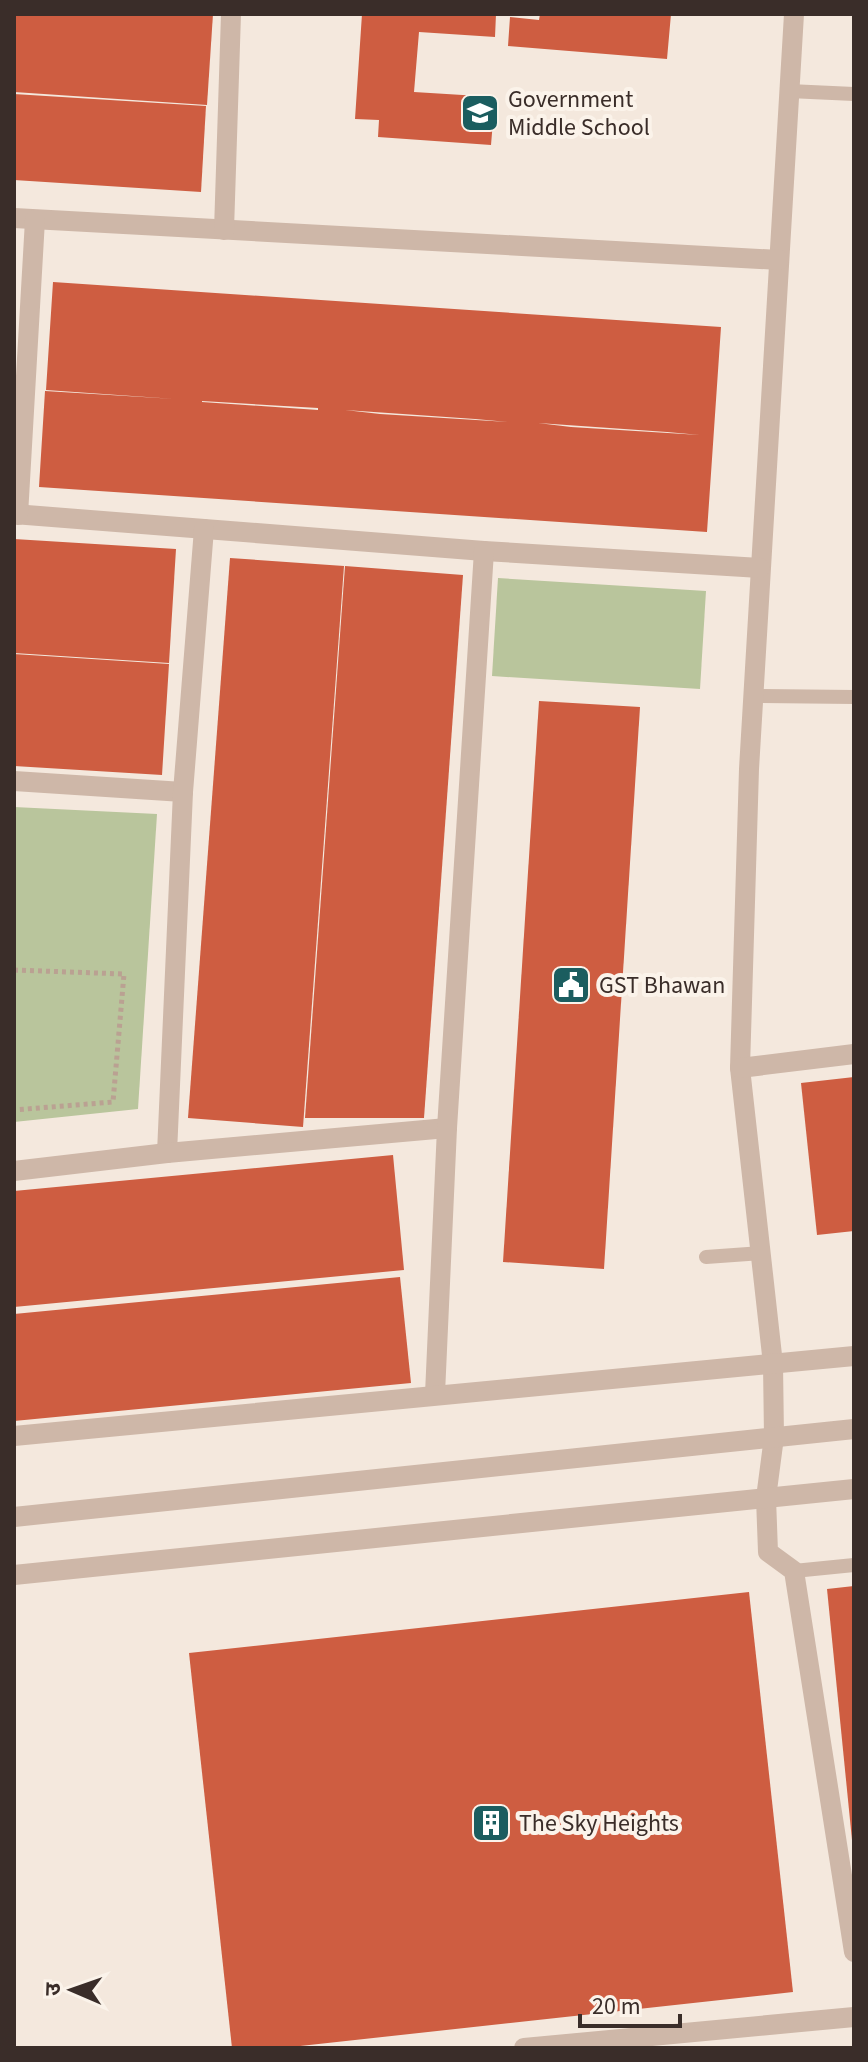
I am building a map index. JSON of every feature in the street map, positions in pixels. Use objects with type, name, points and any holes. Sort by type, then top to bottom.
[{"type":"street","points":[[224,230],[231,14]]},
{"type":"street","points":[[794,14],[753,696],[740,1068],[773,1364],[774,1437],[766,1498],[768,1552],[794,1571],[854,1952]]},
{"type":"street","points":[[14,218],[779,260]]},
{"type":"street","points":[[35,220],[16,514],[484,551],[760,568]]},
{"type":"street","points":[[167,1153],[183,792],[204,529]]},
{"type":"street","points":[[435,1394],[447,1128],[484,551]]},
{"type":"street","points":[[14,781],[183,792]]},
{"type":"street","points":[[740,1068],[854,1054]]},
{"type":"street","points":[[14,1171],[167,1153],[447,1128]]},
{"type":"street","points":[[14,1436],[854,1356]]},
{"type":"street","points":[[14,1517],[854,1429]]},
{"type":"street","points":[[14,1575],[854,1489]]},
{"type":"street","points":[[524,2048],[854,2017]]},
{"type":"lane","points":[[789,91],[854,94]]},
{"type":"lane","points":[[753,696],[854,697]]},
{"type":"lane","points":[[706,1257],[762,1253]]},
{"type":"lane","points":[[794,1571],[854,1565]]},
{"type":"path","points":[[14,970],[124,974],[113,1102],[14,1110]]},
{"type":"green space","points":[[498,578],[706,591],[700,689],[492,676]]},
{"type":"green space","points":[[14,807],[157,814],[138,1109],[14,1122]]},
{"type":"building","points":[[14,14],[213,14],[207,105],[14,92]]},
{"type":"building","points":[[362,14],[496,14],[495,37],[419,32],[414,92],[495,97],[491,145],[378,137],[379,120],[355,119]]},
{"type":"building","points":[[540,14],[671,14],[667,59],[508,46],[510,17],[539,20]]},
{"type":"building","points":[[14,94],[206,106],[201,192],[14,180]]},
{"type":"building","points":[[53,282],[721,327],[707,532],[39,487],[45,391],[175,399],[46,390]],"holes":[[[202,402],[318,408],[318,410]],[[345,410],[508,422],[380,414]],[[538,423],[700,435],[571,427]]]},
{"type":"building","points":[[14,539],[176,549],[169,663],[14,653]]},
{"type":"building","points":[[230,558],[344,566],[303,1127],[188,1118]]},
{"type":"building","points":[[345,566],[463,575],[424,1118],[305,1118]]},
{"type":"building","points":[[14,654],[169,664],[162,775],[14,766]]},
{"type":"building","name":"GST Bhawan","points":[[539,701],[640,707],[604,1269],[503,1262]]},
{"type":"building","points":[[854,1077],[854,1231],[817,1235],[801,1083]]},
{"type":"building","points":[[393,1155],[404,1270],[14,1307],[14,1191]]},
{"type":"building","points":[[400,1277],[411,1383],[14,1421],[14,1314]]},
{"type":"building","points":[[854,1586],[854,1840],[852,1840],[827,1589]]},
{"type":"building","name":"The Sky Heights","points":[[749,1592],[793,1992],[282,2048],[232,2048],[189,1653]]},
{"type":"place","name":"Government Middle School","points":[[480,113]]},
{"type":"place","name":"GST Bhawan","points":[[571,985]]},
{"type":"place","name":"The Sky Heights","points":[[491,1823]]}]
